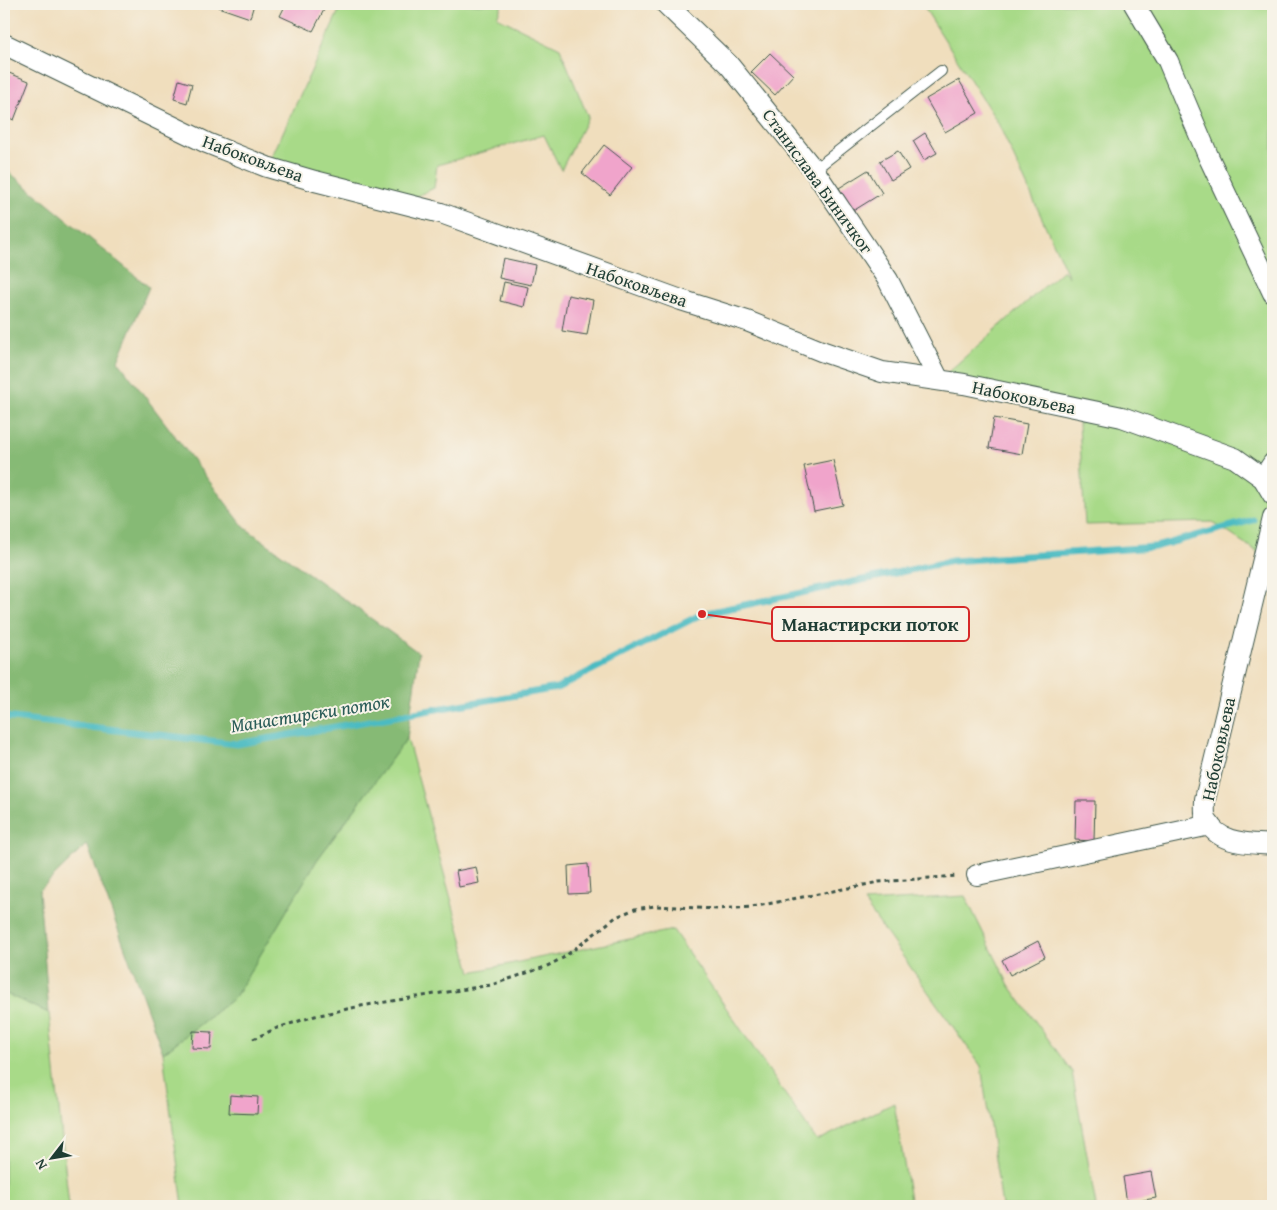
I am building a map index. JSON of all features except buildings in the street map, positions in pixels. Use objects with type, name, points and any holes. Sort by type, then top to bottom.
[{"type":"street","name":"Станислава Биничког","points":[[666,4],[729,65],[814,170],[888,280],[939,380]]},
{"type":"street","points":[[1134,4],[1168,61],[1208,158],[1273,293]]},
{"type":"street","name":"Набоковљева","points":[[4,44],[207,143],[267,167],[441,213],[681,300],[747,321],[882,372],[964,384],[1122,417],[1235,458],[1270,478]]},
{"type":"street","name":"Набоковљева","points":[[1273,518],[1204,799],[1205,818],[1215,832],[1231,842],[1273,845]]},
{"type":"street","points":[[977,875],[1210,825]]},
{"type":"lane","points":[[814,170],[941,71]]},
{"type":"path","points":[[253,1039],[277,1028],[315,1016],[361,1006],[491,984],[521,975],[563,958],[616,917],[635,909],[655,906],[718,909],[752,907],[879,882],[977,875]]},
{"type":"green space","points":[[342,4],[502,4],[497,17],[560,48],[588,117],[561,170],[544,135],[437,165],[434,188],[402,203],[267,167]]},
{"type":"green space","points":[[922,4],[1273,4],[1273,562],[1212,522],[1085,525],[1078,408],[939,380],[1063,270],[1069,277],[998,123]]},
{"type":"green space","points":[[4,168],[149,287],[118,361],[244,527],[419,653],[407,738],[317,860],[235,997],[163,1053],[87,844],[39,891],[49,1013],[4,993]]},
{"type":"green space","points":[[407,738],[471,972],[673,930],[817,1141],[894,1103],[911,1206],[183,1206],[163,1053],[235,997],[317,860]]},
{"type":"green space","points":[[965,896],[1009,985],[1072,1072],[1096,1206],[1002,1206],[981,1066],[864,902]]},
{"type":"green space","points":[[4,993],[49,1013],[69,1206],[4,1206]]},
{"type":"waterway","name":"Манастирски поток","points":[[4,717],[237,744],[557,688],[702,614],[952,561],[1155,547],[1253,520]]},
{"type":"place","name":"Манастирски поток","points":[[702,614]]}]
